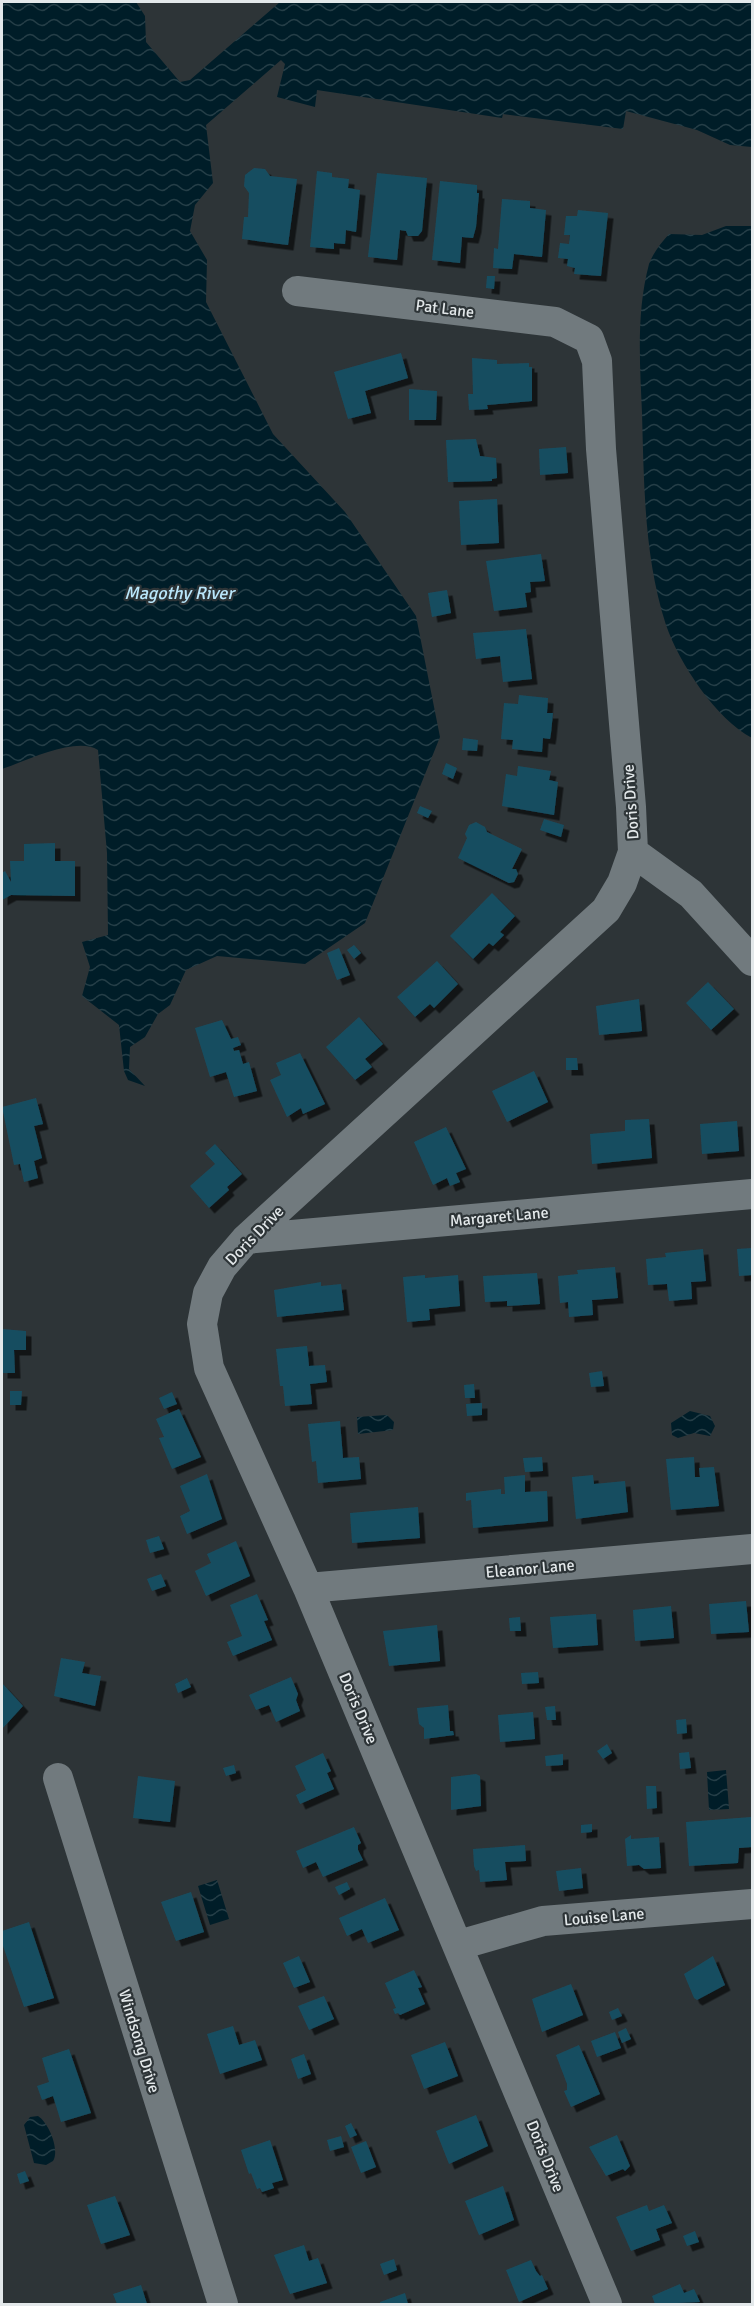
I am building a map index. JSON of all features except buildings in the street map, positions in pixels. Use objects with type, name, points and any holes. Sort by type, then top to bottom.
[{"type":"street","name":"Pat Lane","points":[[297,291],[555,322],[589,339]]},
{"type":"street","name":"Doris Drive","points":[[589,339],[597,361],[601,449],[633,852],[622,883],[606,910],[246,1239],[222,1267],[208,1293],[202,1324],[203,1345],[209,1368],[308,1588],[607,2304]]},
{"type":"street","points":[[633,852],[691,894],[753,961]]},
{"type":"street","name":"Margaret Lane","points":[[246,1239],[753,1194]]},
{"type":"street","name":"Eleanor Lane","points":[[308,1588],[753,1549]]},
{"type":"street","name":"Windsong Drive","points":[[58,1778],[223,2304]]},
{"type":"street","name":"Louise Lane","points":[[459,1945],[543,1921],[753,1904]]},
{"type":"water","name":"Magothy River","points":[[2,2],[136,2],[145,16],[146,42],[180,82],[190,80],[280,2],[752,2],[752,147],[730,145],[697,130],[626,111],[623,129],[503,114],[502,118],[317,90],[315,107],[277,97],[285,64],[281,60],[206,125],[213,183],[195,205],[190,231],[207,260],[206,302],[273,434],[345,512],[416,616],[440,737],[365,923],[305,964],[217,956],[186,970],[170,1005],[158,1014],[145,1037],[130,1047],[129,1069],[145,1086],[128,1080],[124,1071],[119,1025],[82,996],[90,967],[82,942],[108,935],[107,853],[98,750],[89,746],[64,748],[2,769]]},
{"type":"water","points":[[726,226],[752,226],[752,738],[725,718],[712,704],[689,672],[672,640],[653,573],[646,520],[640,338],[642,301],[649,264],[669,234],[702,235]]},
{"type":"water","points":[[690,1411],[710,1416],[715,1426],[710,1436],[694,1433],[678,1438],[672,1435],[671,1423]]},
{"type":"water","points":[[387,1415],[394,1422],[393,1430],[358,1434],[357,1417]]},
{"type":"water","points":[[726,1770],[729,1809],[709,1810],[707,1772]]},
{"type":"water","points":[[217,1880],[229,1919],[210,1925],[198,1886]]},
{"type":"water","points":[[38,2116],[46,2124],[55,2150],[53,2161],[46,2165],[34,2163],[24,2125],[30,2117]]}]
